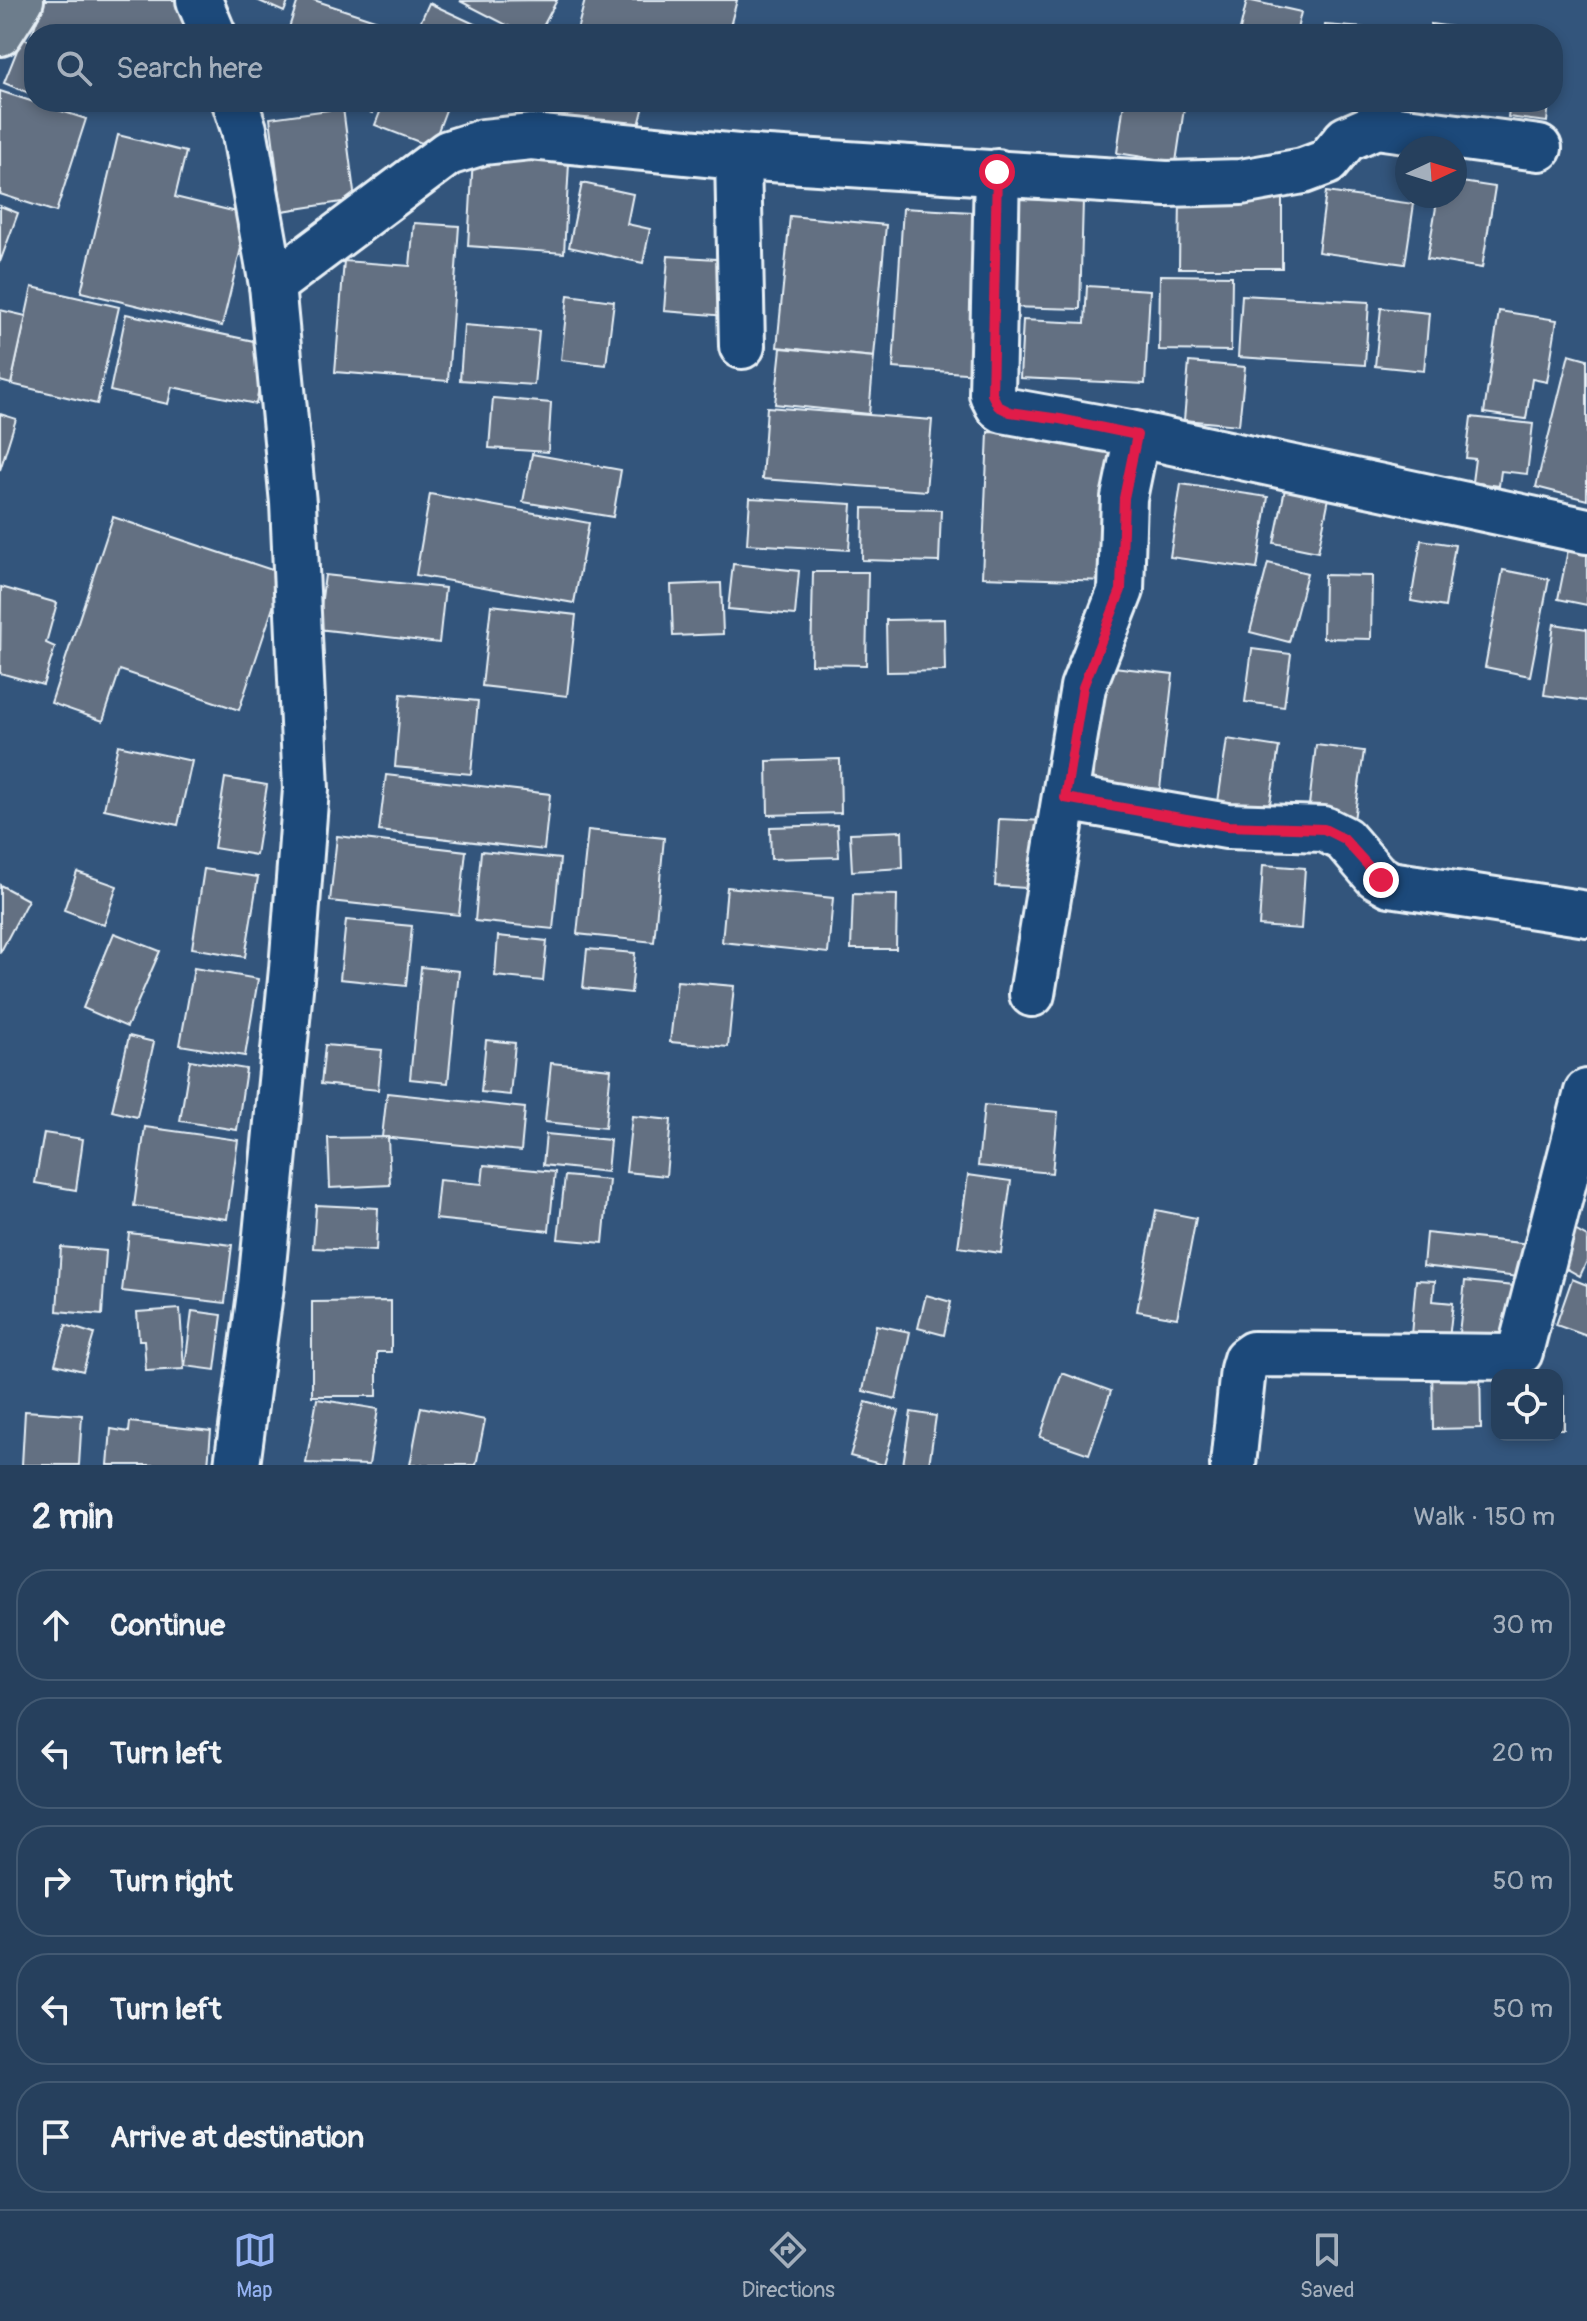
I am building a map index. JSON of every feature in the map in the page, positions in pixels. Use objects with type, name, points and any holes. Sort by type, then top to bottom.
[{"type":"highway","points":[[0,33],[21,0]]},
{"type":"street","points":[[199,0],[209,24]]},
{"type":"street","points":[[238,112],[272,285],[293,503],[306,789],[261,1286],[238,1465]]},
{"type":"street","points":[[272,285],[448,153],[483,142],[531,137],[738,157],[1167,184],[1241,182],[1303,171],[1327,162],[1346,139],[1376,126],[1539,148]]},
{"type":"street","points":[[738,157],[742,346]]},
{"type":"street","points":[[997,172],[992,394],[998,406],[1010,412],[1060,419],[1587,531]]},
{"type":"street","points":[[1032,994],[1083,687],[1121,590],[1124,498],[1137,435]]},
{"type":"street","points":[[1065,798],[1227,826],[1324,829],[1344,839],[1376,876],[1390,884],[1587,914]]},
{"type":"street","points":[[1233,1465],[1243,1369],[1246,1359],[1253,1354],[1509,1357],[1520,1352],[1587,1092]]},
{"type":"building","points":[[44,0],[191,0],[183,24],[36,24]]},
{"type":"building","points":[[257,0],[289,0],[284,12]]},
{"type":"building","points":[[298,0],[314,0],[387,24],[290,24]]},
{"type":"building","points":[[557,0],[544,24],[505,24],[460,1]]},
{"type":"building","points":[[585,0],[737,0],[731,24],[579,24]]},
{"type":"building","points":[[1247,0],[1301,12],[1298,24],[1241,24]]},
{"type":"building","points":[[429,3],[474,24],[420,24]]},
{"type":"building","points":[[22,38],[24,39],[24,91],[4,83]]},
{"type":"building","points":[[0,91],[24,99],[24,112],[64,112],[86,119],[56,212],[0,194]]},
{"type":"building","points":[[314,112],[344,112],[355,200],[282,211],[270,118]]},
{"type":"building","points":[[380,112],[445,112],[432,147],[375,125]]},
{"type":"building","points":[[550,112],[642,112],[635,141],[548,120]]},
{"type":"building","points":[[1123,112],[1184,112],[1176,162],[1117,153]]},
{"type":"building","points":[[1509,112],[1548,112],[1547,122],[1508,117]]},
{"type":"building","points":[[118,135],[186,152],[175,197],[249,215],[222,326],[81,292]]},
{"type":"building","points":[[473,157],[569,163],[564,253],[468,246]]},
{"type":"building","points":[[582,183],[633,194],[627,224],[650,229],[643,263],[569,247]]},
{"type":"building","points":[[1467,183],[1495,187],[1482,268],[1427,259],[1436,208],[1467,208]]},
{"type":"building","points":[[1326,192],[1395,201],[1395,208],[1413,208],[1405,264],[1318,252]]},
{"type":"building","points":[[1180,197],[1282,198],[1282,268],[1179,268]]},
{"type":"building","points":[[1010,199],[1083,200],[1080,309],[1008,307]]},
{"type":"building","points":[[0,206],[18,213],[0,262]]},
{"type":"building","points":[[903,208],[989,213],[979,374],[893,368]]},
{"type":"building","points":[[790,216],[886,225],[874,357],[777,347]]},
{"type":"building","points":[[414,223],[459,226],[448,381],[335,372],[344,261],[410,266]]},
{"type":"building","points":[[668,256],[732,260],[727,316],[664,311]]},
{"type":"building","points":[[1160,275],[1232,276],[1231,351],[1159,350]]},
{"type":"building","points":[[1087,286],[1150,290],[1145,384],[1020,378],[1023,320],[1085,323]]},
{"type":"building","points":[[32,287],[119,307],[97,404],[11,384]]},
{"type":"building","points":[[568,295],[614,301],[606,365],[561,360]]},
{"type":"building","points":[[1242,295],[1369,302],[1365,365],[1238,357]]},
{"type":"building","points":[[1381,308],[1429,313],[1424,371],[1375,366]]},
{"type":"building","points":[[0,310],[26,316],[11,384],[0,381]]},
{"type":"building","points":[[1499,311],[1557,320],[1547,382],[1532,379],[1526,419],[1484,413]]},
{"type":"building","points":[[126,314],[268,344],[256,404],[172,387],[168,404],[110,391]]},
{"type":"building","points":[[464,325],[539,331],[534,385],[460,380]]},
{"type":"building","points":[[781,348],[874,357],[869,414],[775,404]]},
{"type":"building","points":[[1569,354],[1587,359],[1587,500],[1536,487]]},
{"type":"building","points":[[1189,362],[1245,367],[1239,425],[1184,420]]},
{"type":"building","points":[[493,398],[551,403],[548,452],[489,448]]},
{"type":"building","points":[[767,407],[932,420],[926,491],[762,479]]},
{"type":"building","points":[[0,414],[16,419],[0,470]]},
{"type":"building","points":[[1471,417],[1533,424],[1527,474],[1501,471],[1499,486],[1472,482],[1475,459],[1466,458]]},
{"type":"building","points":[[988,432],[1113,436],[1107,581],[982,577]]},
{"type":"building","points":[[532,454],[621,470],[613,517],[523,502]]},
{"type":"building","points":[[1287,479],[1331,488],[1318,552],[1274,543]]},
{"type":"building","points":[[1181,484],[1268,497],[1257,569],[1170,557]]},
{"type":"building","points":[[430,494],[589,523],[574,603],[416,575]]},
{"type":"building","points":[[750,498],[852,504],[849,550],[747,544]]},
{"type":"building","points":[[863,508],[941,510],[939,562],[862,560]]},
{"type":"building","points":[[113,517],[284,574],[239,710],[120,670],[103,721],[51,703]]},
{"type":"building","points":[[1421,540],[1455,545],[1445,607],[1411,601]]},
{"type":"building","points":[[1568,550],[1587,553],[1587,605],[1558,599]]},
{"type":"building","points":[[1268,563],[1307,573],[1289,642],[1250,632]]},
{"type":"building","points":[[733,564],[799,571],[795,615],[728,609]]},
{"type":"building","points":[[1503,570],[1549,579],[1530,676],[1485,667]]},
{"type":"building","points":[[813,572],[868,572],[866,665],[811,664]]},
{"type":"building","points":[[325,575],[445,588],[439,643],[318,629]]},
{"type":"building","points":[[1324,575],[1372,576],[1371,639],[1323,638]]},
{"type":"building","points":[[721,583],[723,634],[673,636],[671,585]]},
{"type":"building","points":[[1,587],[57,603],[46,643],[55,647],[43,685],[0,673]]},
{"type":"building","points":[[491,605],[576,615],[567,696],[482,686]]},
{"type":"building","points":[[944,619],[945,671],[887,672],[886,620]]},
{"type":"building","points":[[1554,624],[1587,629],[1587,701],[1544,695]]},
{"type":"building","points":[[1252,649],[1291,654],[1284,707],[1245,702]]},
{"type":"building","points":[[1105,666],[1173,674],[1160,789],[1093,782]]},
{"type":"building","points":[[401,694],[478,701],[471,774],[395,767]]},
{"type":"building","points":[[1227,739],[1279,747],[1268,816],[1217,809]]},
{"type":"building","points":[[118,745],[192,761],[178,825],[104,809]]},
{"type":"building","points":[[1316,745],[1364,751],[1354,820],[1308,814]]},
{"type":"building","points":[[840,759],[841,813],[768,815],[767,761]]},
{"type":"building","points":[[386,775],[550,794],[544,850],[379,831]]},
{"type":"building","points":[[225,778],[267,785],[256,855],[214,848]]},
{"type":"building","points":[[999,819],[1045,821],[1041,889],[995,886]]},
{"type":"building","points":[[837,825],[839,857],[771,859],[770,827]]},
{"type":"building","points":[[588,830],[664,838],[654,942],[577,934]]},
{"type":"building","points":[[902,831],[903,868],[852,871],[850,833]]},
{"type":"building","points":[[337,836],[466,851],[459,915],[330,901]]},
{"type":"building","points":[[481,851],[560,859],[553,929],[475,921]]},
{"type":"building","points":[[1263,865],[1305,868],[1301,929],[1259,926]]},
{"type":"building","points":[[204,869],[258,877],[245,957],[192,948]]},
{"type":"building","points":[[77,872],[117,886],[104,925],[64,910]]},
{"type":"building","points":[[0,885],[28,900],[0,953]]},
{"type":"building","points":[[727,887],[833,898],[828,953],[722,942]]},
{"type":"building","points":[[853,894],[897,895],[896,949],[851,949]]},
{"type":"building","points":[[346,920],[412,926],[406,986],[340,979]]},
{"type":"building","points":[[114,933],[160,951],[127,1027],[83,1008]]},
{"type":"building","points":[[498,936],[547,941],[543,981],[495,976]]},
{"type":"building","points":[[587,949],[635,953],[631,993],[583,988]]},
{"type":"building","points":[[421,967],[459,971],[448,1083],[410,1079]]},
{"type":"building","points":[[194,968],[258,979],[245,1056],[180,1045]]},
{"type":"building","points":[[677,981],[734,986],[728,1047],[670,1042]]},
{"type":"building","points":[[129,1036],[154,1042],[137,1117],[112,1111]]},
{"type":"building","points":[[486,1040],[515,1043],[510,1095],[481,1092]]},
{"type":"building","points":[[325,1045],[382,1050],[378,1090],[321,1084]]},
{"type":"building","points":[[190,1060],[246,1069],[237,1130],[180,1121]]},
{"type":"building","points":[[551,1063],[611,1069],[605,1128],[545,1122]]},
{"type":"building","points":[[387,1093],[525,1108],[521,1151],[382,1137]]},
{"type":"building","points":[[984,1105],[1058,1112],[1052,1173],[978,1166]]},
{"type":"building","points":[[632,1116],[671,1120],[666,1176],[626,1172]]},
{"type":"building","points":[[145,1127],[238,1140],[227,1219],[134,1206]]},
{"type":"building","points":[[44,1133],[83,1139],[76,1190],[35,1183]]},
{"type":"building","points":[[546,1134],[610,1140],[607,1172],[543,1165]]},
{"type":"building","points":[[388,1137],[390,1185],[330,1188],[328,1138]]},
{"type":"building","points":[[484,1165],[555,1172],[549,1231],[435,1219],[439,1180],[482,1184]]},
{"type":"building","points":[[968,1175],[1011,1181],[1001,1253],[958,1247]]},
{"type":"building","points":[[565,1176],[609,1180],[603,1243],[558,1239]]},
{"type":"building","points":[[316,1205],[378,1208],[376,1251],[313,1248]]},
{"type":"building","points":[[1156,1210],[1196,1218],[1177,1318],[1137,1311]]},
{"type":"building","points":[[1573,1229],[1587,1237],[1587,1261],[1580,1276],[1555,1262]]},
{"type":"building","points":[[129,1233],[232,1245],[225,1303],[122,1291]]},
{"type":"building","points":[[1426,1233],[1530,1244],[1527,1278],[1423,1266]]},
{"type":"building","points":[[61,1247],[106,1251],[102,1315],[57,1311]]},
{"type":"building","points":[[1572,1279],[1587,1285],[1587,1336],[1556,1325]]},
{"type":"building","points":[[1416,1280],[1435,1281],[1433,1301],[1453,1303],[1449,1339],[1411,1335]]},
{"type":"building","points":[[1465,1281],[1523,1287],[1517,1339],[1459,1333]]},
{"type":"building","points":[[926,1295],[951,1302],[944,1335],[918,1328]]},
{"type":"building","points":[[391,1301],[391,1352],[377,1352],[377,1396],[312,1396],[312,1302]]},
{"type":"building","points":[[180,1309],[184,1369],[146,1371],[144,1340],[139,1340],[137,1312]]},
{"type":"building","points":[[192,1311],[222,1315],[215,1370],[185,1366]]},
{"type":"building","points":[[66,1325],[94,1334],[83,1371],[55,1364]]},
{"type":"building","points":[[876,1325],[910,1332],[896,1399],[863,1391]]},
{"type":"building","points":[[1480,1362],[1481,1428],[1433,1429],[1432,1363]]},
{"type":"building","points":[[1062,1373],[1111,1391],[1089,1454],[1040,1437]]},
{"type":"building","points":[[317,1399],[378,1409],[369,1465],[306,1463]]},
{"type":"building","points":[[866,1402],[899,1411],[884,1465],[850,1456]]},
{"type":"building","points":[[421,1407],[485,1420],[476,1465],[410,1465]]},
{"type":"building","points":[[25,1411],[82,1415],[79,1465],[22,1465]]},
{"type":"building","points":[[911,1412],[936,1416],[929,1465],[903,1465]]},
{"type":"building","points":[[130,1422],[211,1431],[208,1465],[108,1465],[111,1429],[129,1432]]},
{"type":"route","points":[[997,172],[992,394],[998,406],[1010,412],[1137,435],[1124,498],[1121,590],[1083,687],[1065,798],[1227,826],[1324,829],[1344,839],[1381,880]]}]
